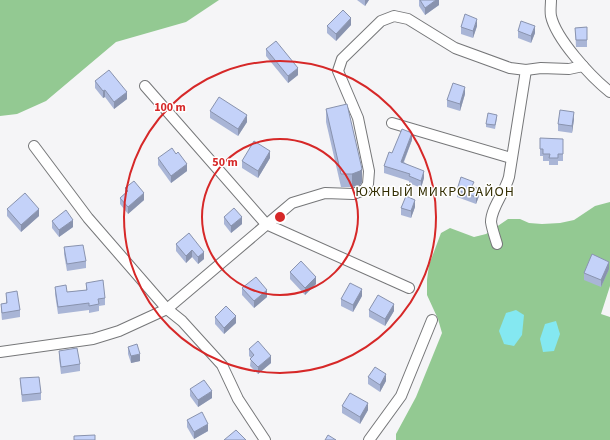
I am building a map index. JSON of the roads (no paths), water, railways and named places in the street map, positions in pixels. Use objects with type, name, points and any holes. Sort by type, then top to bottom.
[{"type":"street","points":[[551,0],[551,16],[561,37],[583,66],[610,92]]},
{"type":"street","points":[[0,352],[93,339],[119,331],[167,309],[292,202],[325,193],[353,194],[364,190],[368,184],[370,171],[358,118],[338,71],[342,59],[387,17],[402,16],[455,48],[510,68],[526,70],[541,68],[569,69],[583,66]]},
{"type":"street","points":[[497,244],[491,224],[492,215],[506,188],[526,70]]},
{"type":"street","points":[[145,86],[266,224],[409,288]]},
{"type":"street","points":[[392,123],[511,158]]},
{"type":"street","points":[[34,146],[88,218],[167,309],[182,321],[222,365],[238,399],[265,440]]},
{"type":"street","points":[[369,440],[401,396],[432,320]]},
{"type":"water","points":[[516,310],[524,315],[522,335],[514,346],[504,344],[499,331],[506,313]]},
{"type":"water","points":[[556,321],[560,334],[554,351],[543,352],[540,339],[545,324]]},
{"type":"district","name":"ЮЖНЫЙ МИКРОРАЙОН","points":[[435,192]]}]
